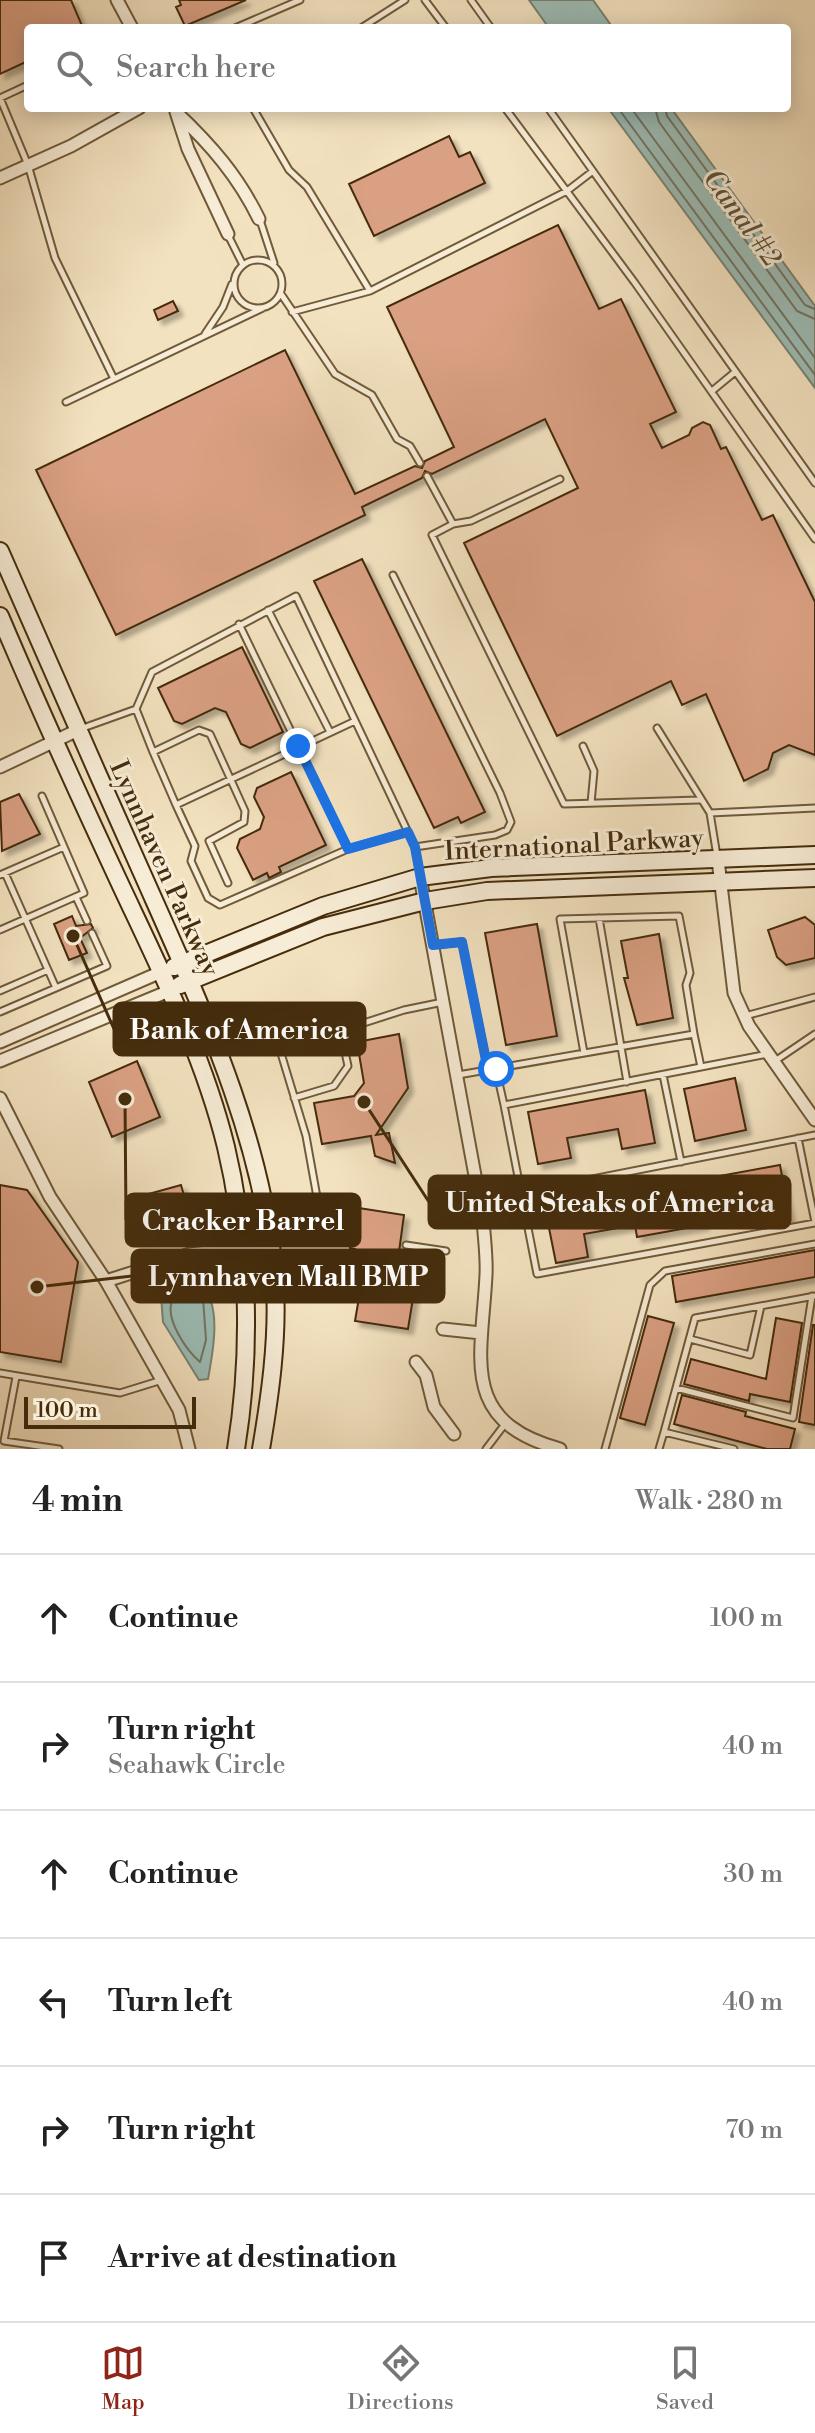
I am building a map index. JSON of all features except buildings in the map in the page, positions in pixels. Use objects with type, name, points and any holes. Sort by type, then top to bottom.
[{"type":"main road","name":"Lynnhaven Parkway","points":[[0,551],[182,963],[228,1079],[252,1158],[270,1245],[276,1316],[261,1449]]},
{"type":"main road","name":"Lynnhaven Parkway","points":[[0,616],[54,743],[161,972],[207,1085],[226,1147],[240,1246],[246,1341],[236,1449]]},
{"type":"main road","name":"International Parkway","points":[[161,972],[323,906],[420,877],[491,868],[815,855]]},
{"type":"main road","name":"International Parkway","points":[[169,991],[323,927],[425,901],[487,891],[815,878]]},
{"type":"street","points":[[117,0],[130,24]]},
{"type":"street","points":[[0,178],[131,112]]},
{"type":"street","points":[[176,112],[188,149],[228,234]]},
{"type":"street","points":[[177,112],[217,150],[243,186],[259,219]]},
{"type":"street","points":[[0,767],[78,730]]},
{"type":"street","points":[[718,860],[734,993],[744,1016],[815,1120]]},
{"type":"street","points":[[420,877],[480,1201],[486,1272],[478,1370],[490,1406],[505,1423],[535,1442],[560,1449]]},
{"type":"street","points":[[0,1042],[161,972]]},
{"type":"street","points":[[0,1061],[169,991]]},
{"type":"street","points":[[0,1098],[46,1191],[106,1281],[162,1380],[185,1425],[189,1449]]},
{"type":"street","points":[[106,1281],[168,1259],[240,1246],[270,1245]]},
{"type":"street","points":[[443,1329],[481,1333]]},
{"type":"street","points":[[416,1362],[426,1375],[434,1407],[454,1434]]},
{"type":"lane","points":[[244,24],[300,0]]},
{"type":"lane","points":[[367,24],[405,0]]},
{"type":"lane","points":[[425,0],[443,24]]},
{"type":"lane","points":[[471,0],[488,24]]},
{"type":"lane","points":[[24,87],[0,98],[28,165],[55,258],[114,379]]},
{"type":"lane","points":[[255,112],[289,170],[307,187],[370,291]]},
{"type":"lane","points":[[508,112],[712,391],[815,539]]},
{"type":"lane","points":[[551,112],[815,483]]},
{"type":"lane","points":[[292,312],[370,291],[567,191],[593,171]]},
{"type":"lane","points":[[259,219],[268,236],[274,264],[283,278],[281,294],[292,312],[335,374],[372,395],[397,439],[410,446],[420,463]]},
{"type":"lane","points":[[228,234],[243,265]]},
{"type":"lane","points":[[204,335],[223,307],[243,265],[258,259],[274,264]]},
{"type":"lane","points":[[234,279],[241,301],[263,308]]},
{"type":"lane","points":[[66,402],[263,308],[281,294]]},
{"type":"lane","points":[[712,391],[735,372]]},
{"type":"lane","points":[[427,476],[453,524]]},
{"type":"lane","points":[[560,479],[471,521],[453,524],[432,535],[564,804],[699,800]]},
{"type":"lane","points":[[393,575],[511,822],[507,830],[495,835],[415,847]]},
{"type":"lane","points":[[408,832],[348,849],[220,905],[208,898],[191,861],[195,846],[136,709],[152,672],[296,596],[355,721],[408,832],[415,847],[420,877]]},
{"type":"lane","points":[[268,610],[330,732]]},
{"type":"lane","points":[[239,624],[348,849]]},
{"type":"lane","points":[[78,730],[136,709]]},
{"type":"lane","points":[[176,805],[355,721]]},
{"type":"lane","points":[[657,728],[699,800],[710,813],[718,860]]},
{"type":"lane","points":[[153,752],[199,730],[210,734],[245,811],[244,822],[195,846]]},
{"type":"lane","points":[[583,746],[594,771],[591,803]]},
{"type":"lane","points":[[0,930],[84,893],[42,796]]},
{"type":"lane","points":[[710,813],[815,808]]},
{"type":"lane","points":[[209,841],[228,883]]},
{"type":"lane","points":[[56,988],[3,874],[64,847]]},
{"type":"lane","points":[[76,897],[87,921]]},
{"type":"lane","points":[[584,1053],[560,919],[679,916],[690,973],[686,985],[701,1067]]},
{"type":"lane","points":[[599,918],[627,1082]]},
{"type":"lane","points":[[0,1012],[107,966],[92,933]]},
{"type":"lane","points":[[433,945],[462,942],[488,1070]]},
{"type":"lane","points":[[0,991],[48,970]]},
{"type":"lane","points":[[744,1016],[815,997]]},
{"type":"lane","points":[[270,1245],[324,1236],[317,1188],[280,1050],[404,1010],[444,1002]]},
{"type":"lane","points":[[294,1098],[334,1086],[348,1066],[340,1029]]},
{"type":"lane","points":[[457,1075],[694,1034]]},
{"type":"lane","points":[[504,1105],[701,1067],[772,1058],[815,1034]]},
{"type":"lane","points":[[496,1069],[537,1274],[815,1223],[798,1138]]},
{"type":"lane","points":[[663,1075],[681,1162]]},
{"type":"lane","points":[[480,1201],[815,1135]]},
{"type":"lane","points":[[605,1449],[650,1285],[665,1271],[815,1244]]},
{"type":"lane","points":[[406,1245],[446,1251]]},
{"type":"lane","points":[[659,1449],[695,1318],[813,1296],[793,1418],[676,1388]]},
{"type":"lane","points":[[690,1339],[750,1355],[761,1306]]},
{"type":"lane","points":[[0,1373],[120,1393],[162,1380]]},
{"type":"lane","points":[[16,1377],[4,1441],[59,1449]]},
{"type":"lane","points":[[486,1449],[505,1423]]},
{"type":"lane","points":[[664,1432],[734,1449]]},
{"type":"water","points":[[529,0],[593,0],[610,24],[546,24]]},
{"type":"water","name":"Canal #2","points":[[611,112],[674,112],[815,306],[815,388]]},
{"type":"water","points":[[202,1284],[212,1305],[214,1330],[208,1379],[199,1380],[163,1322],[161,1296]]},
{"type":"place","name":"Bank of America","points":[[73,936]]},
{"type":"place","name":"Cracker Barrel","points":[[125,1099]]},
{"type":"place","name":"United Steaks of America","points":[[364,1102]]},
{"type":"place","name":"Lynnhaven Mall BMP","points":[[37,1287]]},
{"type":"route","points":[[298,746],[348,849],[408,832],[415,847],[433,945],[462,942],[488,1070],[496,1069]]}]
